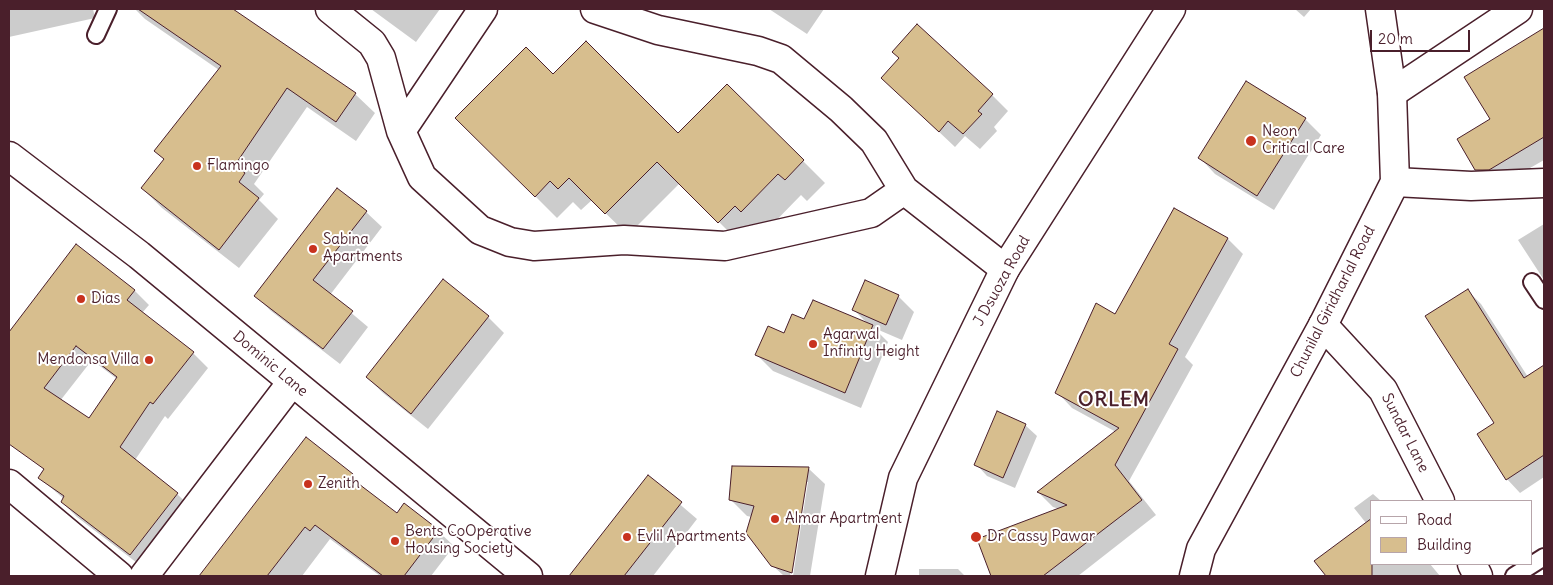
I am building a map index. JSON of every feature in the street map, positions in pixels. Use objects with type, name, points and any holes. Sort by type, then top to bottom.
[{"type":"street","points":[[330,9],[372,43],[381,58],[400,131],[422,178],[480,230],[510,242],[534,246],[624,240],[725,246],[871,213],[904,190]]},
{"type":"street","points":[[400,131],[483,9]]},
{"type":"street","points":[[595,9],[658,30],[758,50],[781,59],[841,109],[874,141],[904,190],[1005,269]]},
{"type":"street","name":"J Dsuoza Road","points":[[880,576],[903,478],[1005,269],[1171,9]]},
{"type":"street","name":"Chunilal Giridharlal Road","points":[[1194,576],[1201,548],[1323,325],[1395,182],[1392,93],[1380,9]]},
{"type":"street","points":[[1392,93],[1518,9]]},
{"type":"street","name":"Dominic Lane","points":[[9,156],[139,255],[528,576]]},
{"type":"street","points":[[1395,182],[1471,186],[1544,183]]},
{"type":"street","name":"Sundar Lane","points":[[1323,325],[1383,390],[1439,500]]},
{"type":"street","points":[[144,576],[292,382]]},
{"type":"street","points":[[9,484],[119,576]]},
{"type":"lane","points":[[96,34],[108,9]]},
{"type":"lane","points":[[1532,282],[1544,300]]},
{"type":"lane","points":[[1533,564],[1544,557]]},
{"type":"lane","points":[[1514,576],[1531,565]]},
{"type":"building","points":[[138,9],[233,9],[356,93],[336,122],[287,88],[235,165],[245,173],[239,182],[259,198],[219,250],[141,188],[164,159],[154,151],[221,66]]},
{"type":"building","points":[[917,24],[993,94],[978,111],[982,114],[963,134],[948,121],[939,132],[881,78],[899,58],[892,52]]},
{"type":"building","points":[[1544,28],[1544,137],[1489,170],[1475,170],[1457,139],[1490,119],[1464,77]]},
{"type":"building","points":[[586,41],[678,133],[727,84],[804,160],[785,180],[778,174],[741,212],[735,206],[718,223],[657,162],[605,214],[569,178],[558,189],[550,181],[535,197],[455,118],[526,47],[553,74]]},
{"type":"building","points":[[1246,81],[1306,118],[1257,196],[1198,158]]},
{"type":"building","name":"Sabina Apartments","points":[[337,188],[367,211],[313,280],[353,311],[323,349],[254,296]]},
{"type":"building","points":[[1174,208],[1228,238],[1169,344],[1178,349],[1115,465],[1142,500],[1043,576],[991,576],[977,539],[1067,505],[1037,492],[1119,428],[1055,393],[1096,303],[1115,314]]},
{"type":"building","points":[[76,244],[135,290],[127,300],[194,352],[153,404],[150,402],[120,447],[178,493],[130,555],[61,502],[64,496],[38,478],[44,469],[9,444],[9,332]],"holes":[[[76,346],[117,377],[89,418],[44,388]]]},
{"type":"building","points":[[443,279],[489,316],[411,414],[366,377]]},
{"type":"building","points":[[865,280],[899,295],[886,325],[852,310]]},
{"type":"building","points":[[1468,289],[1524,378],[1544,365],[1544,455],[1506,480],[1477,434],[1494,423],[1425,316]]},
{"type":"building","name":"Agarwal Infinity Height","points":[[813,300],[873,325],[845,393],[755,355],[768,326],[784,333],[792,314],[804,319]]},
{"type":"building","points":[[997,411],[1026,424],[1003,478],[974,465]]},
{"type":"building","points":[[306,437],[353,474],[351,478],[397,513],[404,503],[439,530],[404,576],[383,576],[315,525],[310,531],[305,527],[267,576],[199,576]]},
{"type":"building","name":"Almar Apartment","points":[[732,466],[809,467],[792,573],[771,566],[746,533],[754,506],[729,500]]},
{"type":"building","name":"Evlil Apartments","points":[[648,475],[682,502],[624,576],[569,576]]},
{"type":"building","points":[[1370,519],[1370,565],[1372,565],[1372,576],[1326,576],[1314,561]]},
{"type":"place","name":"Neon Critical Care","points":[[1251,141]]},
{"type":"place","name":"Flamingo","points":[[197,166]]},
{"type":"place","name":"Sabina Apartments","points":[[313,249]]},
{"type":"place","name":"Dias","points":[[81,299]]},
{"type":"place","name":"Agarwal Infinity Height","points":[[813,344]]},
{"type":"place","name":"Mendonsa Villa","points":[[149,360]]},
{"type":"place","name":"Zenith","points":[[308,484]]},
{"type":"place","name":"Almar Apartment","points":[[775,519]]},
{"type":"place","name":"Evlil Apartments","points":[[627,537]]},
{"type":"place","name":"Dr Cassy Pawar","points":[[976,537]]},
{"type":"place","name":"Bents CoOperative Housing Society","points":[[395,541]]},
{"type":"district","name":"ORLEM","points":[[1114,400]]}]
